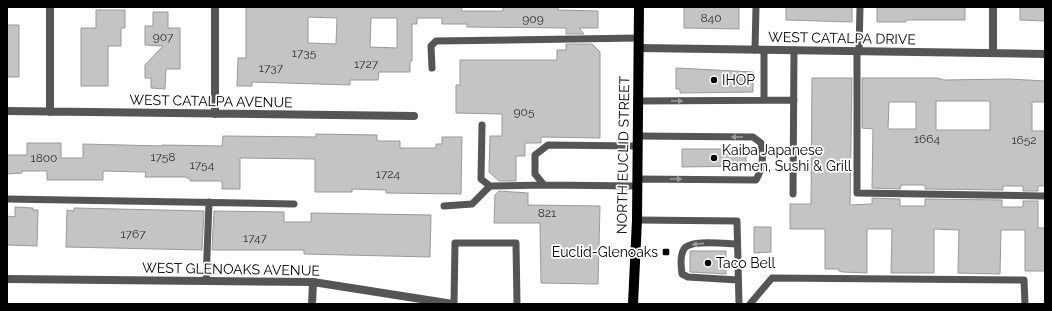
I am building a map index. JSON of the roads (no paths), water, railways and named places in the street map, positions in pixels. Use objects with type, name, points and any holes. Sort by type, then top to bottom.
[{"type":"main road","name":"NORTH EUCLID STREET","points":[[633,304],[637,220],[639,7]]},
{"type":"street","points":[[50,7],[50,112]]},
{"type":"street","points":[[215,7],[215,114]]},
{"type":"street","points":[[992,53],[993,7]]},
{"type":"street","name":"WEST CATALPA DRIVE","points":[[639,48],[1045,54]]},
{"type":"street","name":"WEST CATALPA AVENUE","points":[[7,111],[414,116]]},
{"type":"street","name":"WEST GLENOAKS AVENUE","points":[[7,279],[313,282],[424,302],[453,304]]},
{"type":"street","points":[[312,304],[313,282]]},
{"type":"lane","points":[[756,7],[764,100]]},
{"type":"lane","points":[[860,7],[858,51],[857,193],[1045,196]]},
{"type":"lane","points":[[432,68],[431,46],[436,41],[639,38]]},
{"type":"lane","points":[[793,194],[794,50]]},
{"type":"lane","points":[[638,101],[794,100]]},
{"type":"lane","points":[[482,125],[481,178],[490,186],[544,185],[637,182],[756,180],[761,172],[763,151],[761,143],[753,137],[548,145],[535,155],[535,174],[544,185]]},
{"type":"lane","points":[[444,206],[472,204],[490,186]]},
{"type":"lane","points":[[7,199],[294,204]]},
{"type":"lane","points":[[206,281],[209,202]]},
{"type":"lane","points":[[637,220],[737,221],[739,304]]},
{"type":"lane","points":[[453,304],[455,243],[516,243],[517,304]]},
{"type":"lane","points":[[737,244],[705,243],[687,246],[683,250],[681,266],[682,274],[688,278],[738,280]]},
{"type":"lane","points":[[750,304],[772,278],[1024,280],[1025,304]]},
{"type":"place","name":"IHOP","points":[[714,80]]},
{"type":"place","name":"Kaiba Japanese Ramen, Sushi & Grill","points":[[714,158]]},
{"type":"place","name":"Euclid-Glenoaks","points":[[666,252]]},
{"type":"place","name":"Taco Bell","points":[[708,263]]}]
